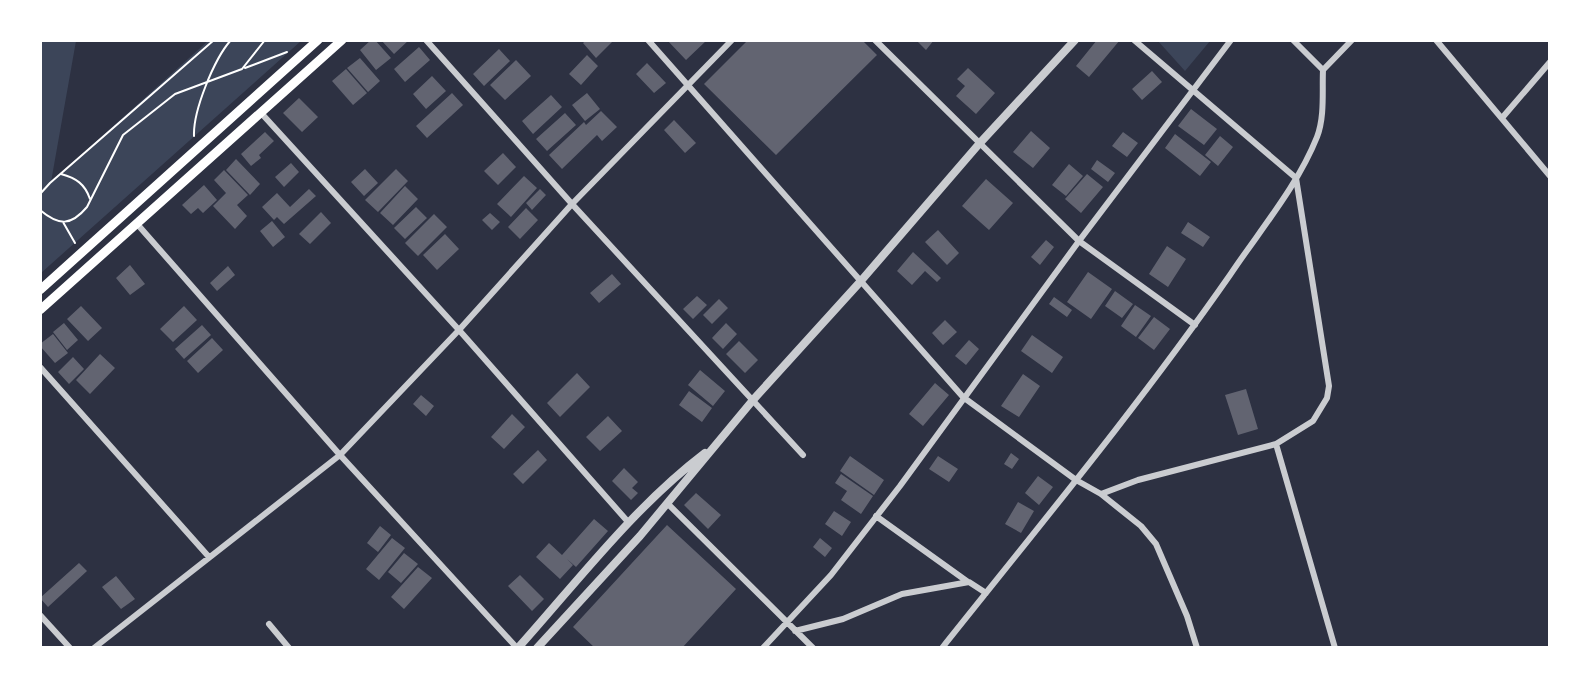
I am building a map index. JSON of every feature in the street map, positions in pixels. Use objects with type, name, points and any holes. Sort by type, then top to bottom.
[{"type":"main road","points":[[40,290],[318,40]]},
{"type":"main road","points":[[40,310],[138,225],[342,40]]},
{"type":"street","points":[[426,40],[572,204],[803,455]]},
{"type":"street","points":[[648,40],[963,397],[1076,480],[1101,494],[1141,526],[1156,544],[1187,616],[1197,648]]},
{"type":"street","points":[[93,648],[340,455],[459,330],[572,204],[732,40]]},
{"type":"street","points":[[875,40],[1079,241],[1195,325]]},
{"type":"street","points":[[537,648],[668,504],[753,400],[860,282],[979,144],[1075,40]]},
{"type":"street","points":[[1101,494],[1138,480],[1276,444],[1313,421],[1327,398],[1329,386],[1296,178],[1192,92],[1134,40]]},
{"type":"street","points":[[763,648],[831,575],[1231,40]]},
{"type":"street","points":[[1293,40],[1323,69]]},
{"type":"street","points":[[942,648],[1076,480],[1195,325],[1296,178],[1317,135],[1322,111],[1323,69],[1352,40]]},
{"type":"street","points":[[1437,40],[1550,176]]},
{"type":"street","points":[[1502,118],[1550,62]]},
{"type":"street","points":[[262,114],[459,330],[629,523]]},
{"type":"street","points":[[138,225],[340,455],[518,648],[629,523],[680,472],[716,444]]},
{"type":"street","points":[[40,367],[209,557]]},
{"type":"street","points":[[1276,444],[1335,648]]},
{"type":"street","points":[[668,504],[813,648]]},
{"type":"street","points":[[876,516],[986,593]]},
{"type":"street","points":[[795,631],[843,619],[902,594],[969,582]]},
{"type":"street","points":[[40,615],[70,648]]},
{"type":"street","points":[[269,624],[289,648]]},
{"type":"path","points":[[40,194],[214,40]]},
{"type":"path","points":[[195,151],[194,132],[207,82],[231,40]]},
{"type":"path","points":[[243,69],[265,40]]},
{"type":"path","points":[[40,210],[52,220],[63,222],[79,216],[90,200],[123,135],[175,94],[268,58],[309,48]]},
{"type":"path","points":[[61,174],[81,183],[90,200]]},
{"type":"path","points":[[63,222],[71,238],[83,252]]},
{"type":"shaded area","points":[[41,41],[76,41],[51,182],[208,41],[301,41],[41,273]]},
{"type":"shaded area","points":[[1158,41],[1210,41],[1185,71]]},
{"type":"building","points":[[371,40],[375,40],[391,58],[376,70],[360,50]]},
{"type":"building","points":[[381,40],[409,40],[394,54]]},
{"type":"building","points":[[586,40],[614,40],[596,58],[583,43]]},
{"type":"building","points":[[667,40],[707,40],[686,60]]},
{"type":"building","points":[[748,40],[862,40],[877,55],[776,155],[704,84]]},
{"type":"building","points":[[916,40],[934,40],[926,50]]},
{"type":"building","points":[[1097,40],[1120,40],[1089,77],[1076,66]]},
{"type":"building","points":[[419,47],[430,60],[405,82],[394,69]]},
{"type":"building","points":[[499,49],[510,61],[484,86],[473,74]]},
{"type":"building","points":[[587,55],[598,66],[581,85],[569,74]]},
{"type":"building","points":[[360,58],[380,81],[368,92],[347,68]]},
{"type":"building","points":[[516,60],[531,76],[505,100],[490,85]]},
{"type":"building","points":[[647,63],[666,83],[654,93],[636,74]]},
{"type":"building","points":[[968,68],[995,93],[976,114],[956,96],[965,86],[957,79]]},
{"type":"building","points":[[346,69],[367,93],[353,105],[332,81]]},
{"type":"building","points":[[1152,71],[1162,82],[1142,100],[1132,89]]},
{"type":"building","points":[[432,76],[446,91],[426,109],[413,94]]},
{"type":"building","points":[[452,93],[463,105],[427,138],[416,126]]},
{"type":"building","points":[[587,93],[600,109],[585,121],[572,105]]},
{"type":"building","points":[[551,95],[562,107],[533,134],[522,121]]},
{"type":"building","points":[[299,98],[318,117],[302,132],[283,113]]},
{"type":"building","points":[[1191,109],[1217,129],[1204,145],[1178,126]]},
{"type":"building","points":[[601,111],[617,127],[602,141],[597,135],[562,169],[549,155],[584,122],[586,125]]},
{"type":"building","points":[[565,113],[576,125],[547,151],[536,139]]},
{"type":"building","points":[[674,120],[696,143],[685,153],[664,130]]},
{"type":"building","points":[[1031,131],[1050,148],[1033,168],[1013,152]]},
{"type":"building","points":[[265,132],[274,141],[259,155],[261,158],[251,166],[241,154]]},
{"type":"building","points":[[1123,132],[1138,143],[1127,157],[1112,146]]},
{"type":"building","points":[[1175,134],[1211,162],[1200,176],[1165,148]]},
{"type":"building","points":[[1220,136],[1233,147],[1218,166],[1205,155]]},
{"type":"building","points":[[503,153],[516,167],[498,185],[484,171]]},
{"type":"building","points":[[236,159],[260,184],[250,195],[226,170]]},
{"type":"building","points":[[1097,160],[1115,173],[1108,182],[1091,169]]},
{"type":"building","points":[[291,163],[299,172],[284,187],[275,177]]},
{"type":"building","points":[[1069,164],[1083,176],[1066,196],[1052,185]]},
{"type":"building","points":[[365,169],[378,183],[364,196],[351,182]]},
{"type":"building","points":[[396,169],[408,181],[378,212],[365,200]]},
{"type":"building","points":[[224,170],[248,195],[237,205],[247,216],[235,229],[213,206],[226,193],[214,180]]},
{"type":"building","points":[[1087,174],[1103,187],[1081,213],[1065,199]]},
{"type":"building","points":[[524,176],[537,188],[511,217],[497,204]]},
{"type":"building","points":[[986,179],[1013,203],[989,230],[962,206]]},
{"type":"building","points":[[204,185],[217,200],[203,213],[198,208],[191,214],[182,205]]},
{"type":"building","points":[[405,186],[418,199],[393,225],[380,213]]},
{"type":"building","points":[[309,189],[316,196],[284,224],[277,217],[274,220],[262,207],[277,193],[290,207]]},
{"type":"building","points":[[540,189],[546,195],[532,210],[526,203]]},
{"type":"building","points":[[416,207],[427,218],[405,239],[394,228]]},
{"type":"building","points":[[526,208],[538,220],[520,239],[508,227]]},
{"type":"building","points":[[321,212],[331,223],[310,244],[299,234]]},
{"type":"building","points":[[490,213],[500,222],[492,230],[482,220]]},
{"type":"building","points":[[434,214],[447,227],[418,256],[405,243]]},
{"type":"building","points":[[272,221],[285,237],[273,247],[260,231]]},
{"type":"building","points":[[1188,222],[1210,237],[1203,247],[1181,233]]},
{"type":"building","points":[[938,230],[959,253],[947,265],[925,242]]},
{"type":"building","points":[[445,234],[459,249],[437,270],[423,255]]},
{"type":"building","points":[[1046,240],[1054,247],[1040,265],[1031,257]]},
{"type":"building","points":[[1167,246],[1186,259],[1168,287],[1149,274]]},
{"type":"building","points":[[913,252],[941,278],[937,282],[925,271],[912,285],[897,271]]},
{"type":"building","points":[[130,265],[145,284],[130,295],[116,278]]},
{"type":"building","points":[[228,266],[235,275],[217,291],[210,283]]},
{"type":"building","points":[[1088,272],[1112,289],[1091,319],[1067,302]]},
{"type":"building","points":[[612,274],[621,284],[599,303],[590,293]]},
{"type":"building","points":[[1115,291],[1133,304],[1122,318],[1105,306]]},
{"type":"building","points":[[697,296],[707,305],[693,319],[683,309]]},
{"type":"building","points":[[1054,297],[1072,310],[1067,317],[1049,304]]},
{"type":"building","points":[[719,299],[728,308],[712,324],[703,315]]},
{"type":"building","points":[[1135,305],[1151,316],[1136,337],[1121,326]]},
{"type":"building","points":[[81,306],[102,328],[88,341],[67,319]]},
{"type":"building","points":[[184,306],[197,320],[173,342],[160,329]]},
{"type":"building","points":[[1154,317],[1170,329],[1154,350],[1138,338]]},
{"type":"building","points":[[945,320],[957,332],[943,345],[932,333]]},
{"type":"building","points":[[64,323],[78,340],[67,350],[53,332]]},
{"type":"building","points":[[726,323],[737,334],[723,349],[712,338]]},
{"type":"building","points":[[202,325],[211,335],[184,359],[175,349]]},
{"type":"building","points":[[53,334],[68,353],[55,363],[40,346]]},
{"type":"building","points":[[1032,335],[1063,357],[1052,373],[1021,351]]},
{"type":"building","points":[[212,338],[223,350],[198,373],[187,361]]},
{"type":"building","points":[[969,340],[979,349],[966,365],[955,356]]},
{"type":"building","points":[[739,341],[758,360],[745,373],[726,354]]},
{"type":"building","points":[[100,354],[115,368],[90,394],[76,380]]},
{"type":"building","points":[[73,357],[84,369],[69,384],[58,372]]},
{"type":"building","points":[[700,370],[725,391],[713,406],[688,385]]},
{"type":"building","points":[[577,373],[590,387],[560,417],[547,403]]},
{"type":"building","points":[[1023,374],[1040,386],[1019,417],[1001,406]]},
{"type":"building","points":[[935,383],[949,395],[923,426],[909,414]]},
{"type":"building","points":[[1246,389],[1258,429],[1238,435],[1225,395]]},
{"type":"building","points":[[689,391],[712,408],[702,422],[679,405]]},
{"type":"building","points":[[421,395],[434,406],[426,416],[413,404]]},
{"type":"building","points":[[512,414],[525,427],[504,449],[491,437]]},
{"type":"building","points":[[608,416],[622,431],[600,451],[586,437]]},
{"type":"building","points":[[538,450],[547,460],[523,484],[513,474]]},
{"type":"building","points":[[1011,453],[1019,459],[1012,469],[1004,464]]},
{"type":"building","points":[[850,456],[884,480],[874,495],[840,471]]},
{"type":"building","points":[[938,456],[958,469],[949,482],[929,469]]},
{"type":"building","points":[[624,468],[638,482],[632,488],[638,493],[631,500],[612,481]]},
{"type":"building","points":[[841,474],[873,496],[861,514],[841,500],[847,491],[835,483]]},
{"type":"building","points":[[1038,476],[1053,487],[1039,505],[1025,493]]},
{"type":"building","points":[[696,493],[721,515],[708,529],[684,505]]},
{"type":"building","points":[[1018,502],[1034,511],[1021,533],[1005,524]]},
{"type":"building","points":[[834,511],[851,522],[842,536],[825,524]]},
{"type":"building","points":[[594,519],[608,531],[576,567],[567,559],[573,565],[560,579],[536,557],[549,543],[562,555]]},
{"type":"building","points":[[667,525],[736,589],[682,648],[595,648],[573,627]]},
{"type":"building","points":[[380,526],[391,535],[378,552],[367,543]]},
{"type":"building","points":[[392,538],[405,548],[379,580],[366,569]]},
{"type":"building","points":[[820,538],[832,548],[825,557],[813,547]]},
{"type":"building","points":[[404,553],[418,564],[401,583],[388,572]]},
{"type":"building","points":[[79,563],[87,571],[48,607],[40,598]]},
{"type":"building","points":[[418,567],[432,578],[404,609],[391,597]]},
{"type":"building","points":[[520,575],[544,599],[532,611],[508,586]]},
{"type":"building","points":[[116,576],[135,599],[121,609],[102,587]]}]
